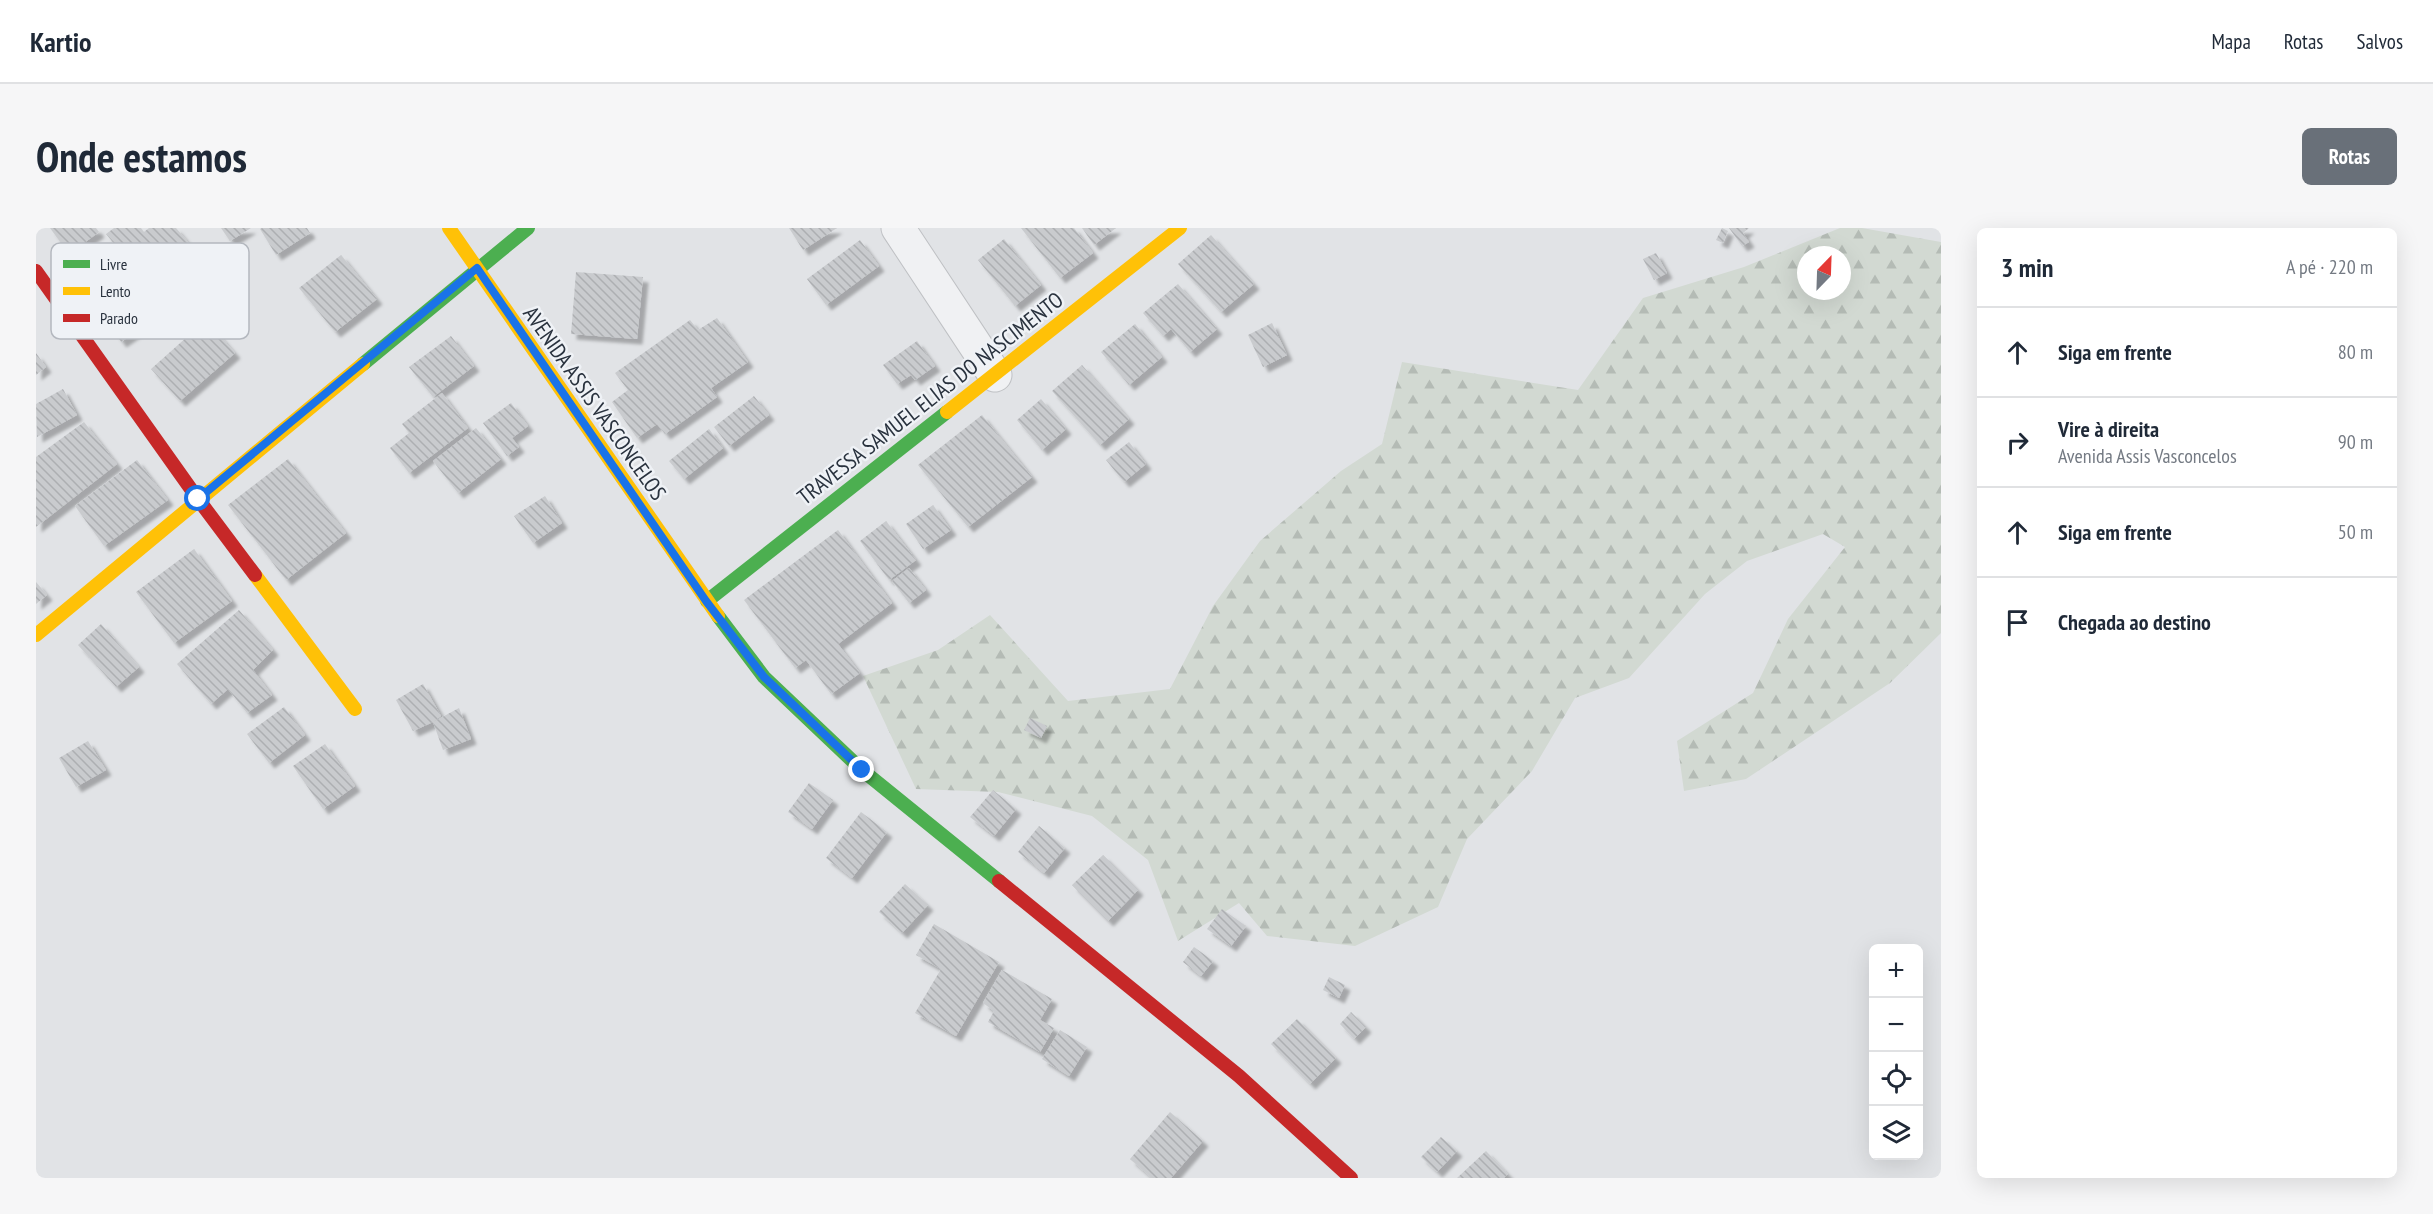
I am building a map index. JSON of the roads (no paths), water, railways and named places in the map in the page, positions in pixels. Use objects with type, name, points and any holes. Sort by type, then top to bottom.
[{"type":"street","name":"AVENIDA ASSIS VASCONCELOS","points":[[449,228],[706,601],[764,677],[862,770],[1239,1076],[1351,1178]]},
{"type":"street","points":[[36,635],[528,228]]},
{"type":"street","points":[[898,228],[995,375]]},
{"type":"street","name":"TRAVESSA SAMUEL ELIAS DO NASCIMENTO","points":[[706,601],[1180,228]]},
{"type":"street","points":[[36,271],[51,292]]},
{"type":"street","points":[[84,339],[198,499],[355,709]]}]
